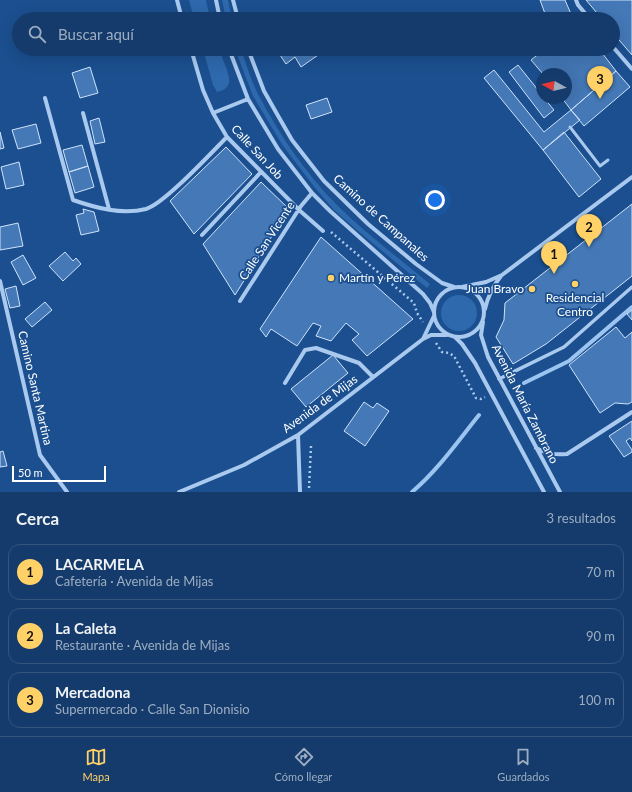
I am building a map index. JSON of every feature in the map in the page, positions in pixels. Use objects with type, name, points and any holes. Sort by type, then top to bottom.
[{"type":"street","points":[[177,0],[180,12]]},
{"type":"street","points":[[216,0],[219,12]]},
{"type":"street","points":[[233,0],[236,12]]},
{"type":"street","points":[[576,0],[584,12]]},
{"type":"street","points":[[620,55],[632,69]]},
{"type":"street","name":"Calle San Job","points":[[193,56],[203,90],[213,113],[227,137],[299,210],[323,231]]},
{"type":"street","points":[[232,56],[248,99],[278,149],[312,193],[330,212],[423,294],[430,303],[437,325],[446,334],[455,337],[465,337],[478,329],[483,322],[488,298],[492,288],[502,275]]},
{"type":"street","name":"Camino de Campanales","points":[[251,56],[264,91],[292,140],[324,181],[368,224],[416,264],[442,283],[454,287]]},
{"type":"street","points":[[44,98],[73,200],[93,207],[130,211],[148,209],[164,198],[227,137]]},
{"type":"street","points":[[213,113],[248,99]]},
{"type":"street","points":[[83,113],[109,209]]},
{"type":"street","points":[[202,235],[261,172]]},
{"type":"street","points":[[434,313],[435,304],[439,296],[446,291],[454,287],[462,287],[486,282],[502,275],[632,177]]},
{"type":"street","name":"Calle San Vicente","points":[[240,301],[299,210],[312,193]]},
{"type":"street","name":"Camino Santa Martina","points":[[0,281],[40,455],[67,492]]},
{"type":"street","points":[[462,287],[476,293],[481,299],[485,313]]},
{"type":"street","points":[[499,379],[564,347],[632,288]]},
{"type":"street","name":"Avenida de Mijas","points":[[423,339],[434,313]]},
{"type":"street","name":"Avenida María Zambrano","points":[[483,322],[481,335],[483,346],[499,379],[560,492]]},
{"type":"street","name":"Avenida de Mijas","points":[[179,492],[244,465],[298,435],[423,339],[431,335],[446,334]]},
{"type":"street","name":"Avenida María Zambrano","points":[[455,337],[462,344],[475,363],[544,492]]},
{"type":"street","points":[[285,383],[305,350],[316,348],[358,363],[373,377]]},
{"type":"street","points":[[535,447],[550,454],[567,454],[632,412]]},
{"type":"street","points":[[298,435],[300,492]]},
{"type":"lane","points":[[570,127],[600,166],[608,160]]},
{"type":"path","points":[[309,492],[311,446]]},
{"type":"shaded area","points":[[189,0],[206,0],[209,12],[192,12]]},
{"type":"shaded area","points":[[222,0],[228,0],[231,12],[225,12]]},
{"type":"shaded area","points":[[205,56],[222,56],[227,71],[229,83],[226,88],[217,92],[213,85]]},
{"type":"shaded area","points":[[238,56],[243,56],[253,83],[266,109],[293,152],[314,180],[325,193],[359,226],[430,284],[427,288],[334,210],[283,146],[253,96]]},
{"type":"shaded area","points":[[463,295],[472,300],[476,306],[476,320],[472,326],[463,331],[455,331],[446,326],[442,320],[441,309],[446,300],[452,296]]},
{"type":"building","points":[[540,0],[565,0],[570,12],[544,12]]},
{"type":"building","points":[[586,0],[632,0],[632,55],[620,41],[620,12],[596,12]]},
{"type":"building","points":[[281,56],[317,56],[301,67],[295,57],[286,64]]},
{"type":"building","points":[[536,56],[604,56],[616,71],[571,110],[566,104],[572,104],[572,68],[538,68],[531,60]]},
{"type":"building","points":[[518,65],[536,88],[536,104],[549,104],[554,110],[544,118],[509,72]]},
{"type":"building","points":[[90,67],[98,93],[80,98],[72,73]]},
{"type":"building","points":[[494,70],[544,132],[571,110],[580,120],[543,150],[484,78]]},
{"type":"building","points":[[616,71],[630,87],[584,126],[571,110]]},
{"type":"building","points":[[327,98],[332,112],[311,119],[306,105]]},
{"type":"building","points":[[99,118],[105,142],[95,144],[90,121]]},
{"type":"building","points":[[36,124],[41,143],[18,149],[12,130]]},
{"type":"building","points":[[0,132],[4,148],[0,149]]},
{"type":"building","points":[[564,132],[601,179],[579,197],[543,150]]},
{"type":"building","points":[[82,145],[88,166],[69,172],[63,150]]},
{"type":"building","points":[[226,147],[252,174],[194,234],[170,201]]},
{"type":"building","points":[[19,162],[24,185],[6,189],[1,167]]},
{"type":"building","points":[[88,166],[94,187],[75,193],[69,172]]},
{"type":"building","points":[[261,182],[289,209],[235,295],[203,244]]},
{"type":"building","name":"Residencial Centro","points":[[632,204],[632,276],[546,344],[513,364],[496,337],[504,320],[505,303]]},
{"type":"building","points":[[83,209],[94,212],[99,231],[81,235],[76,215],[84,213]]},
{"type":"building","points":[[18,223],[23,246],[0,250],[0,227]]},
{"type":"building","name":"Martín y Pérez","points":[[321,237],[413,319],[367,356],[352,340],[359,334],[346,323],[331,341],[316,336],[321,326],[313,323],[297,346],[271,329],[266,337],[260,329]]},
{"type":"building","points":[[65,252],[73,261],[76,258],[81,264],[63,281],[49,266]]},
{"type":"building","points":[[23,255],[36,278],[23,285],[11,262]]},
{"type":"building","points":[[16,286],[20,306],[10,308],[5,289]]},
{"type":"building","points":[[45,302],[52,310],[32,327],[25,319]]},
{"type":"building","points":[[632,310],[632,320],[627,314]]},
{"type":"building","points":[[616,327],[625,338],[632,332],[632,402],[628,404],[615,403],[600,413],[569,365]]},
{"type":"building","points":[[333,355],[348,373],[306,407],[291,389]]},
{"type":"building","points":[[364,402],[373,408],[377,403],[389,411],[365,446],[344,431]]},
{"type":"building","points":[[632,421],[632,441],[630,438],[626,441],[632,452],[624,457],[609,436]]},
{"type":"building","points":[[3,451],[7,466],[0,467],[0,452]]},
{"type":"waterway","points":[[524,383],[569,361],[632,307]]},
{"type":"waterway","points":[[412,492],[439,465],[479,415]]},
{"type":"place","name":"Mercadona","points":[[600,99]]},
{"type":"place","name":"La Caleta","points":[[589,247]]},
{"type":"place","name":"LACARMELA","points":[[554,274]]},
{"type":"place","name":"Martín y Pérez","points":[[331,278]]},
{"type":"place","name":"Residencial Centro","points":[[575,284]]},
{"type":"place","name":"Juan Bravo","points":[[532,289]]}]
